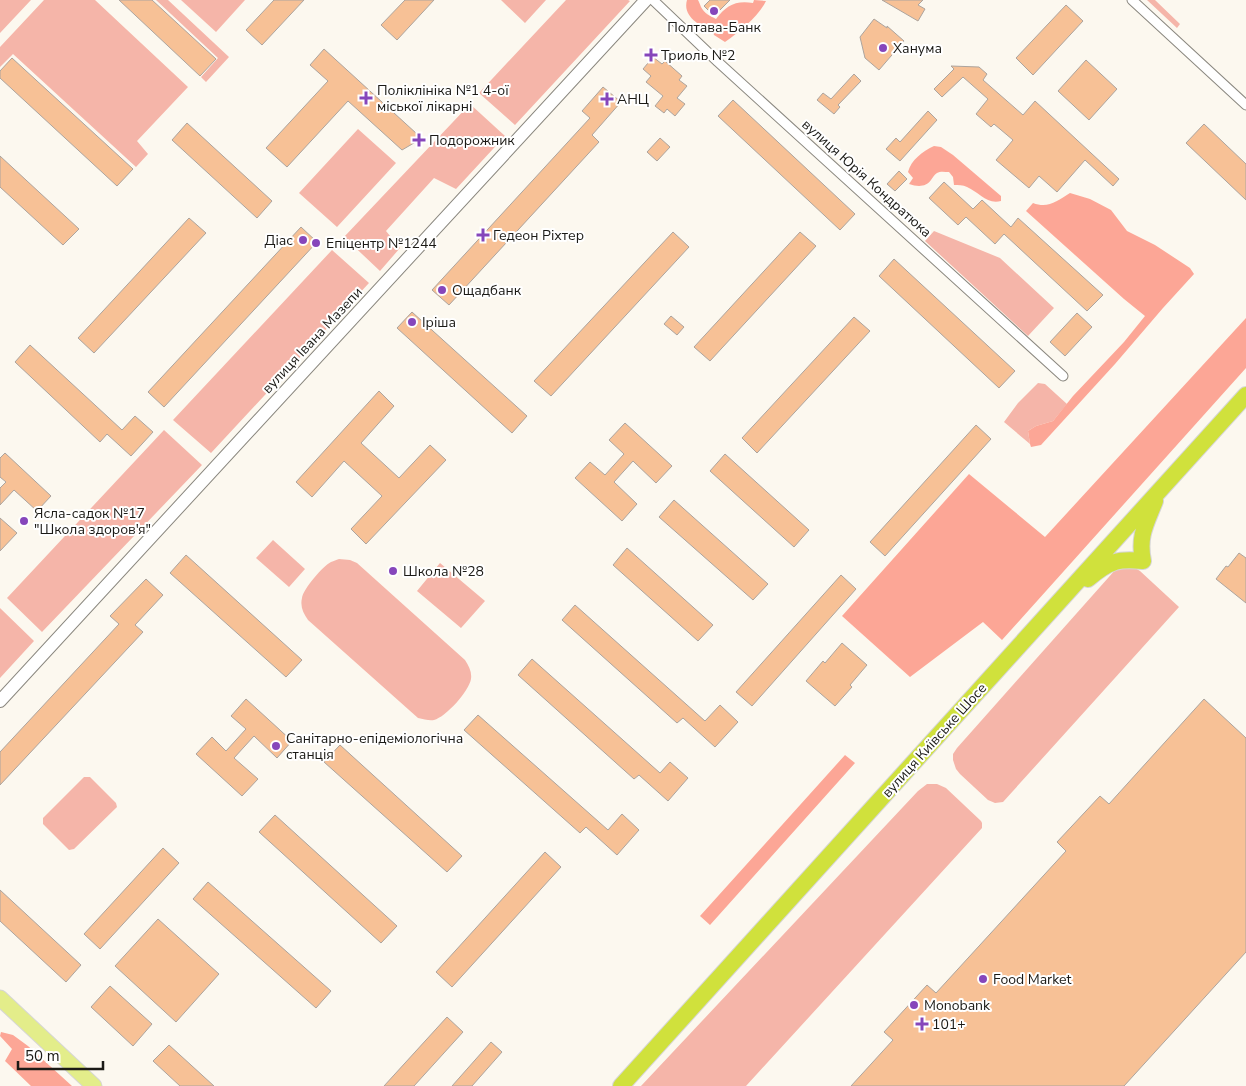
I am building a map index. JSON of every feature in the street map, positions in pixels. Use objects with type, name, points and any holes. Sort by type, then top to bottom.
[{"type":"highway","name":"вулиця Київське Шосе","points":[[621,1086],[1246,395]]},
{"type":"highway","points":[[1056,606],[1096,573],[1114,562],[1125,560],[1143,561],[1141,549],[1143,533],[1158,492]]},
{"type":"main road","name":"вулиця Івана Мазепи","points":[[0,701],[646,0]]},
{"type":"main road","points":[[0,998],[94,1086]]},
{"type":"street","name":"вулиця Юрія Кондратюка","points":[[652,0],[1063,376]]},
{"type":"street","points":[[1132,0],[1246,105]]},
{"type":"shaded area","points":[[0,0],[31,0],[0,33]]},
{"type":"shaded area","points":[[44,0],[95,0],[188,87],[137,141],[148,154],[136,167],[13,54],[0,67],[0,47]]},
{"type":"shaded area","points":[[156,0],[168,0],[229,57],[206,82],[201,77],[218,58]]},
{"type":"shaded area","points":[[181,0],[245,0],[216,32]]},
{"type":"shaded area","points":[[501,0],[546,0],[525,23]]},
{"type":"shaded area","points":[[566,0],[630,1],[515,125],[479,93]]},
{"type":"shaded area","points":[[687,0],[698,0],[704,11],[716,19],[727,7],[736,3],[753,3],[754,0],[766,1],[753,18],[725,42],[714,35],[713,32],[698,24],[690,16],[686,6]]},
{"type":"shaded area","points":[[1147,0],[1155,0],[1180,24],[1177,28]]},
{"type":"shaded area","points":[[470,104],[505,136],[456,189],[434,178],[386,231],[400,248],[380,271],[344,237]]},
{"type":"shaded area","points":[[358,129],[396,163],[337,227],[299,193]]},
{"type":"shaded area","points":[[934,146],[941,147],[953,155],[1001,196],[1001,201],[991,201],[967,187],[954,185],[953,177],[949,172],[937,173],[924,185],[909,184],[913,178],[908,172],[912,164],[922,153]]},
{"type":"shaded area","points":[[1070,193],[1090,199],[1111,210],[1127,231],[1155,245],[1190,268],[1194,274],[1041,445],[1031,447],[1028,431],[1036,426],[1053,421],[1145,316],[1026,211],[1033,203],[1048,205]]},
{"type":"shaded area","points":[[934,231],[1000,258],[1054,308],[1028,336],[925,241]]},
{"type":"shaded area","points":[[332,250],[369,283],[211,453],[173,420]]},
{"type":"shaded area","points":[[1246,318],[1246,368],[1002,640],[983,622],[910,677],[842,616],[969,474],[1045,537]]},
{"type":"shaded area","points":[[1038,383],[1045,384],[1067,404],[1053,421],[1036,426],[1028,431],[1030,444],[1004,422],[1018,403]]},
{"type":"shaded area","points":[[164,430],[202,465],[42,632],[7,598]]},
{"type":"shaded area","points":[[273,540],[305,569],[289,587],[256,558]]},
{"type":"shaded area","points":[[339,559],[357,563],[465,660],[471,674],[469,684],[456,703],[439,718],[428,720],[418,718],[306,617],[301,604],[303,594],[323,568]]},
{"type":"shaded area","points":[[440,563],[485,601],[461,628],[417,591]]},
{"type":"shaded area","points":[[1132,566],[1179,607],[1003,802],[995,803],[988,800],[956,769],[953,754],[1116,569]]},
{"type":"shaded area","points":[[0,608],[34,641],[0,678]]},
{"type":"shaded area","points":[[845,755],[855,763],[710,925],[700,916]]},
{"type":"shaded area","points":[[84,777],[90,777],[116,803],[117,807],[74,849],[69,850],[43,824],[43,818]]},
{"type":"shaded area","points":[[927,784],[937,784],[946,788],[981,821],[982,828],[746,1086],[641,1086],[918,791]]},
{"type":"shaded area","points":[[1,1032],[13,1035],[28,1046],[72,1086],[31,1086],[5,1061],[12,1049],[0,1036]]},
{"type":"building","points":[[119,0],[152,0],[216,59],[200,76]]},
{"type":"building","points":[[274,0],[304,0],[262,45],[246,30]]},
{"type":"building","points":[[405,0],[434,0],[397,40],[381,25]]},
{"type":"building","name":"Полтава-Банк","points":[[710,0],[730,0],[714,16],[704,6]]},
{"type":"building","points":[[882,0],[923,0],[918,5],[925,9],[918,21]]},
{"type":"building","points":[[1066,5],[1083,21],[1033,75],[1016,58]]},
{"type":"building","points":[[874,19],[887,28],[887,26],[904,41],[879,70],[865,58],[860,37]]},
{"type":"building","points":[[324,49],[417,134],[419,140],[402,150],[348,101],[287,167],[266,148],[328,81],[310,65]]},
{"type":"building","points":[[653,57],[662,64],[665,61],[682,76],[679,80],[687,86],[677,98],[685,104],[675,116],[667,109],[664,113],[655,106],[663,96],[646,82],[651,76],[643,69]]},
{"type":"building","points":[[12,58],[133,169],[117,186],[0,78],[0,71]]},
{"type":"building","points":[[1086,60],[1117,89],[1089,120],[1058,91]]},
{"type":"building","points":[[951,66],[979,67],[987,74],[983,80],[1023,115],[1035,101],[1119,179],[1113,186],[1085,160],[1057,192],[1039,176],[1029,188],[996,160],[1013,140],[994,124],[991,127],[976,114],[988,99],[963,77],[942,97],[934,89],[954,69]]},
{"type":"building","points":[[854,74],[861,81],[838,105],[840,107],[834,114],[817,100],[823,93],[831,99]]},
{"type":"building","points":[[603,87],[621,102],[592,135],[599,142],[449,305],[432,290],[590,118],[582,111]]},
{"type":"building","points":[[733,100],[855,214],[840,230],[718,116]]},
{"type":"building","points":[[928,111],[937,120],[900,161],[886,149],[896,138],[900,142]]},
{"type":"building","points":[[187,123],[272,201],[257,218],[172,140]]},
{"type":"building","points":[[1204,124],[1246,164],[1246,200],[1186,143]]},
{"type":"building","points":[[660,138],[670,147],[657,161],[647,152]]},
{"type":"building","points":[[0,156],[79,229],[63,245],[0,187]]},
{"type":"building","points":[[899,171],[907,179],[895,191],[887,184]]},
{"type":"building","points":[[944,182],[973,209],[982,200],[1011,227],[1018,218],[1103,295],[1087,311],[1004,234],[995,244],[966,217],[958,225],[929,198]]},
{"type":"building","points":[[189,218],[206,233],[94,353],[78,338]]},
{"type":"building","points":[[301,227],[317,242],[164,407],[148,392]]},
{"type":"building","points":[[673,232],[689,247],[551,396],[534,381]]},
{"type":"building","points":[[800,232],[816,246],[710,361],[694,347]]},
{"type":"building","points":[[894,259],[1015,371],[999,388],[879,276]]},
{"type":"building","points":[[412,312],[527,416],[512,433],[397,328]]},
{"type":"building","points":[[1077,313],[1092,327],[1065,356],[1050,342]]},
{"type":"building","points":[[671,316],[684,327],[677,335],[664,324]]},
{"type":"building","points":[[854,317],[870,331],[757,453],[742,438]]},
{"type":"building","points":[[30,345],[122,430],[135,416],[153,432],[131,456],[107,434],[100,442],[15,362]]},
{"type":"building","points":[[379,391],[394,406],[361,443],[399,478],[430,445],[446,460],[366,544],[351,529],[382,496],[344,461],[312,497],[296,482]]},
{"type":"building","points":[[625,423],[672,466],[656,483],[633,461],[614,482],[637,504],[622,521],[575,478],[590,462],[605,475],[624,454],[609,440]]},
{"type":"building","points":[[976,425],[991,439],[885,556],[870,542]]},
{"type":"building","points":[[5,453],[51,496],[37,511],[14,490],[0,505],[0,488],[6,482],[0,477],[0,458]]},
{"type":"building","points":[[725,454],[809,530],[794,547],[710,471]]},
{"type":"building","points":[[674,500],[768,584],[753,600],[659,517]]},
{"type":"building","points":[[0,518],[17,533],[0,551]]},
{"type":"building","points":[[627,548],[713,625],[698,641],[613,565]]},
{"type":"building","points":[[1239,553],[1246,558],[1246,603],[1216,579]]},
{"type":"building","points":[[186,555],[302,660],[286,677],[170,573]]},
{"type":"building","points":[[841,575],[856,589],[752,706],[736,692]]},
{"type":"building","points":[[146,579],[163,595],[135,625],[143,632],[0,785],[0,752],[119,624],[110,616]]},
{"type":"building","points":[[575,605],[705,721],[720,705],[738,722],[715,747],[683,718],[677,723],[562,620]]},
{"type":"building","points":[[842,643],[867,665],[850,685],[852,687],[835,706],[806,681]]},
{"type":"building","points":[[532,659],[660,773],[670,762],[688,778],[668,801],[639,775],[634,779],[518,675]]},
{"type":"building","name":"Санітарно-епідеміологічна станція","points":[[246,699],[292,741],[277,758],[254,736],[234,758],[258,779],[242,796],[196,754],[212,737],[226,751],[246,729],[231,716]]},
{"type":"building","points":[[1204,699],[1246,738],[1246,952],[1124,1086],[851,1086],[893,1040],[884,1032],[927,985],[936,993],[1066,851],[1057,842],[1100,796],[1109,804]]},
{"type":"building","points":[[478,715],[608,830],[622,814],[639,830],[617,855],[586,827],[580,833],[464,730]]},
{"type":"building","points":[[340,745],[462,856],[447,872],[324,762]]},
{"type":"building","points":[[275,815],[397,926],[381,943],[259,832]]},
{"type":"building","points":[[163,848],[179,863],[100,949],[84,934]]},
{"type":"building","points":[[545,852],[561,867],[452,987],[436,972]]},
{"type":"building","points":[[208,882],[331,991],[316,1008],[193,899]]},
{"type":"building","points":[[0,890],[81,965],[66,982],[0,921]]},
{"type":"building","points":[[158,919],[219,974],[176,1022],[115,966]]},
{"type":"building","points":[[110,986],[152,1024],[133,1046],[91,1007]]},
{"type":"building","points":[[447,1017],[463,1032],[414,1086],[384,1086]]},
{"type":"building","points":[[491,1042],[502,1052],[472,1086],[452,1086]]},
{"type":"building","points":[[169,1045],[214,1086],[180,1086],[153,1061]]},
{"type":"place","name":"Полтава-Банк","points":[[714,11]]},
{"type":"place","name":"Ханума","points":[[883,48]]},
{"type":"place","name":"Триоль №2","points":[[651,55]]},
{"type":"place","name":"Поліклініка №1 4-ої міської лікарні","points":[[366,98]]},
{"type":"place","name":"АНЦ","points":[[607,99]]},
{"type":"place","name":"Подорожник","points":[[419,140]]},
{"type":"place","name":"Гедеон Ріхтер","points":[[483,235]]},
{"type":"place","name":"Діас","points":[[303,240]]},
{"type":"place","name":"Епіцентр №1244","points":[[316,243]]},
{"type":"place","name":"Ощадбанк","points":[[442,290]]},
{"type":"place","name":"Іріша","points":[[412,322]]},
{"type":"place","name":"Ясла-садок №17 \"Школа здоров'я\"","points":[[24,521]]},
{"type":"place","name":"Школа №28","points":[[393,571]]},
{"type":"place","name":"Санітарно-епідеміологічна станція","points":[[276,746]]},
{"type":"place","name":"Food Market","points":[[983,979]]},
{"type":"place","name":"Monobank","points":[[914,1005]]},
{"type":"place","name":"101+","points":[[922,1024]]}]
